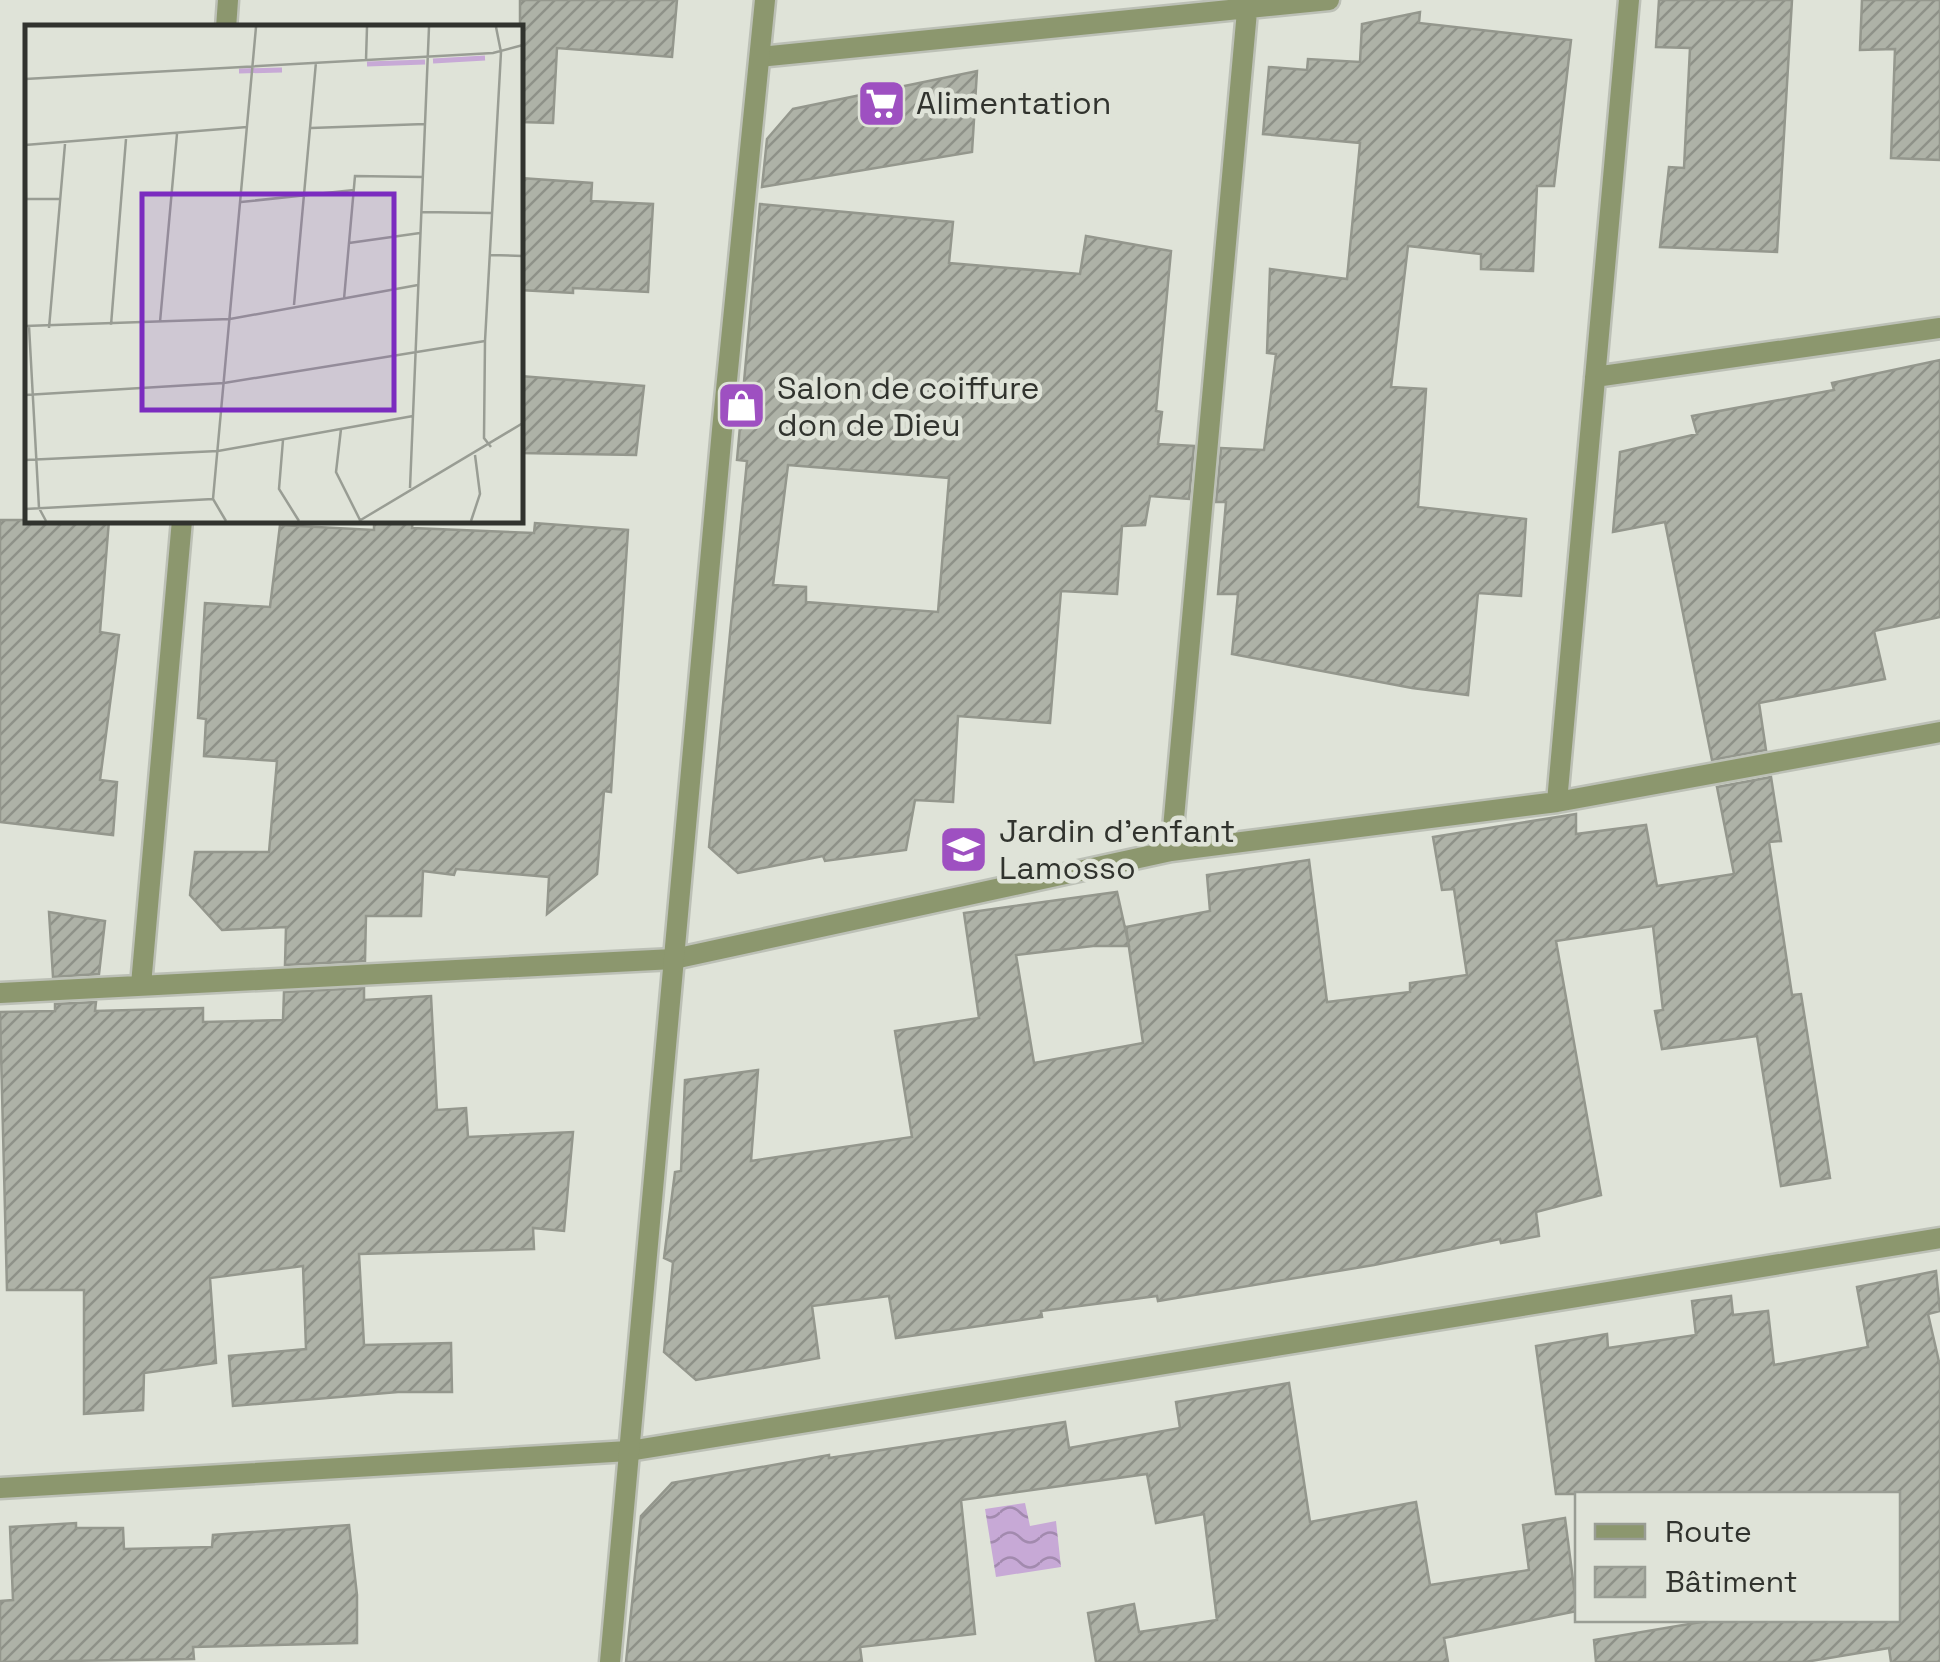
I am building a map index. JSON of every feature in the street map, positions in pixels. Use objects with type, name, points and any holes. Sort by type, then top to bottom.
[{"type":"street","points":[[226,25],[228,0]]},
{"type":"street","points":[[610,1662],[765,0]]},
{"type":"street","points":[[760,56],[1248,4],[1329,0]]},
{"type":"street","points":[[1557,802],[1629,0]]},
{"type":"street","points":[[1171,851],[1248,4]]},
{"type":"street","points":[[1596,377],[1940,328]]},
{"type":"street","points":[[141,985],[182,522]]},
{"type":"street","points":[[0,992],[674,959],[1171,851],[1557,802],[1940,732]]},
{"type":"street","points":[[0,1488],[630,1451],[1940,1238]]},
{"type":"water","points":[[1025,1503],[1030,1526],[1056,1521],[1061,1567],[996,1577],[985,1509]]},
{"type":"building","points":[[520,0],[677,0],[672,57],[557,48],[553,123],[522,122]]},
{"type":"building","points":[[1659,0],[1792,0],[1777,252],[1660,247],[1669,167],[1684,168],[1690,48],[1656,47]]},
{"type":"building","points":[[1862,0],[1940,0],[1940,160],[1891,158],[1895,49],[1860,50]]},
{"type":"building","points":[[1420,12],[1419,23],[1571,40],[1554,186],[1537,186],[1533,271],[1481,269],[1481,254],[1408,246],[1391,387],[1426,389],[1418,507],[1526,519],[1521,596],[1478,593],[1468,695],[1232,654],[1238,594],[1218,594],[1226,502],[1216,502],[1221,448],[1264,450],[1276,354],[1267,353],[1270,269],[1347,279],[1360,143],[1263,134],[1269,67],[1307,70],[1308,59],[1360,62],[1362,24]]},
{"type":"building","points":[[977,71],[972,152],[762,187],[767,139],[793,109]]},
{"type":"building","points":[[522,178],[592,183],[591,201],[653,204],[648,292],[573,288],[573,293],[522,290]]},
{"type":"building","points":[[760,204],[953,222],[949,263],[1080,274],[1086,236],[1171,251],[1156,411],[1162,412],[1158,444],[1194,446],[1189,499],[1150,496],[1145,525],[1122,526],[1117,594],[1061,591],[1050,723],[958,716],[953,802],[915,800],[906,850],[825,861],[823,856],[738,873],[709,847],[747,461],[737,460]],"holes":[[[788,465],[949,478],[938,612],[806,602],[806,587],[773,585]]]},
{"type":"building","points":[[1940,360],[1940,617],[1874,631],[1885,679],[1759,703],[1766,750],[1712,760],[1665,522],[1613,532],[1620,452],[1697,434],[1692,416],[1834,390],[1832,383]]},
{"type":"building","points":[[522,376],[644,386],[636,455],[522,453]]},
{"type":"building","points":[[0,520],[109,522],[100,632],[119,635],[100,780],[117,782],[113,835],[0,822]]},
{"type":"building","points":[[374,522],[413,522],[412,528],[534,533],[535,523],[628,530],[611,792],[604,791],[597,874],[547,914],[549,877],[456,869],[454,875],[423,871],[421,916],[366,916],[365,961],[285,965],[286,927],[222,930],[190,895],[195,852],[269,852],[277,761],[204,756],[206,719],[198,718],[205,603],[270,607],[280,525],[374,530]]},
{"type":"building","points":[[1771,777],[1781,841],[1769,842],[1792,995],[1801,994],[1830,1178],[1781,1186],[1757,1036],[1662,1049],[1655,1011],[1663,1010],[1653,926],[1556,941],[1601,1195],[1536,1212],[1539,1236],[1501,1243],[1500,1239],[1374,1265],[1158,1301],[1157,1296],[1041,1311],[1042,1317],[896,1338],[889,1296],[812,1306],[819,1358],[696,1380],[664,1352],[673,1262],[664,1258],[675,1172],[681,1171],[685,1080],[758,1070],[751,1161],[912,1137],[895,1031],[979,1018],[964,913],[1117,892],[1128,943],[1126,927],[1210,911],[1207,875],[1309,860],[1327,1002],[1410,992],[1410,983],[1467,975],[1454,889],[1442,890],[1433,837],[1576,814],[1576,834],[1646,825],[1657,886],[1734,874],[1717,787]],"holes":[[[1129,946],[1143,1043],[1034,1063],[1016,955]]]},
{"type":"building","points":[[49,912],[105,921],[99,974],[53,977]]},
{"type":"building","points":[[364,988],[364,1000],[431,996],[437,1110],[466,1108],[468,1137],[573,1132],[564,1231],[533,1228],[534,1249],[359,1254],[364,1345],[451,1343],[452,1392],[398,1392],[233,1406],[229,1356],[306,1349],[303,1266],[210,1278],[216,1363],[144,1373],[143,1410],[84,1414],[84,1290],[7,1290],[0,1012],[55,1011],[55,1004],[96,1002],[95,1011],[203,1008],[203,1022],[283,1020],[284,992]]},
{"type":"building","points":[[1936,1271],[1940,1311],[1928,1314],[1940,1366],[1940,1662],[1891,1662],[1889,1648],[1805,1662],[1596,1662],[1594,1640],[1701,1622],[1900,1622],[1900,1492],[1556,1494],[1536,1346],[1607,1334],[1608,1348],[1696,1335],[1692,1301],[1731,1296],[1733,1315],[1768,1311],[1774,1365],[1868,1347],[1857,1287]]},
{"type":"building","points":[[1289,1383],[1310,1522],[1416,1502],[1430,1585],[1529,1570],[1523,1525],[1565,1518],[1575,1611],[1444,1638],[1448,1662],[1096,1662],[1088,1613],[1134,1604],[1139,1632],[1217,1620],[1204,1514],[1156,1523],[1147,1474],[961,1500],[975,1634],[860,1647],[862,1662],[626,1662],[641,1516],[672,1483],[829,1455],[1065,1422],[1069,1448],[1180,1428],[1176,1402]]},
{"type":"building","points":[[76,1523],[76,1528],[123,1528],[124,1549],[212,1547],[213,1535],[349,1525],[357,1595],[357,1643],[193,1647],[194,1659],[0,1662],[0,1601],[13,1600],[10,1527]]},
{"type":"place","name":"Alimentation","points":[[881,103]]},
{"type":"place","name":"Salon de coiffure don de Dieu","points":[[742,406]]},
{"type":"place","name":"Jardin d'enfant Lamosso","points":[[964,849]]}]
